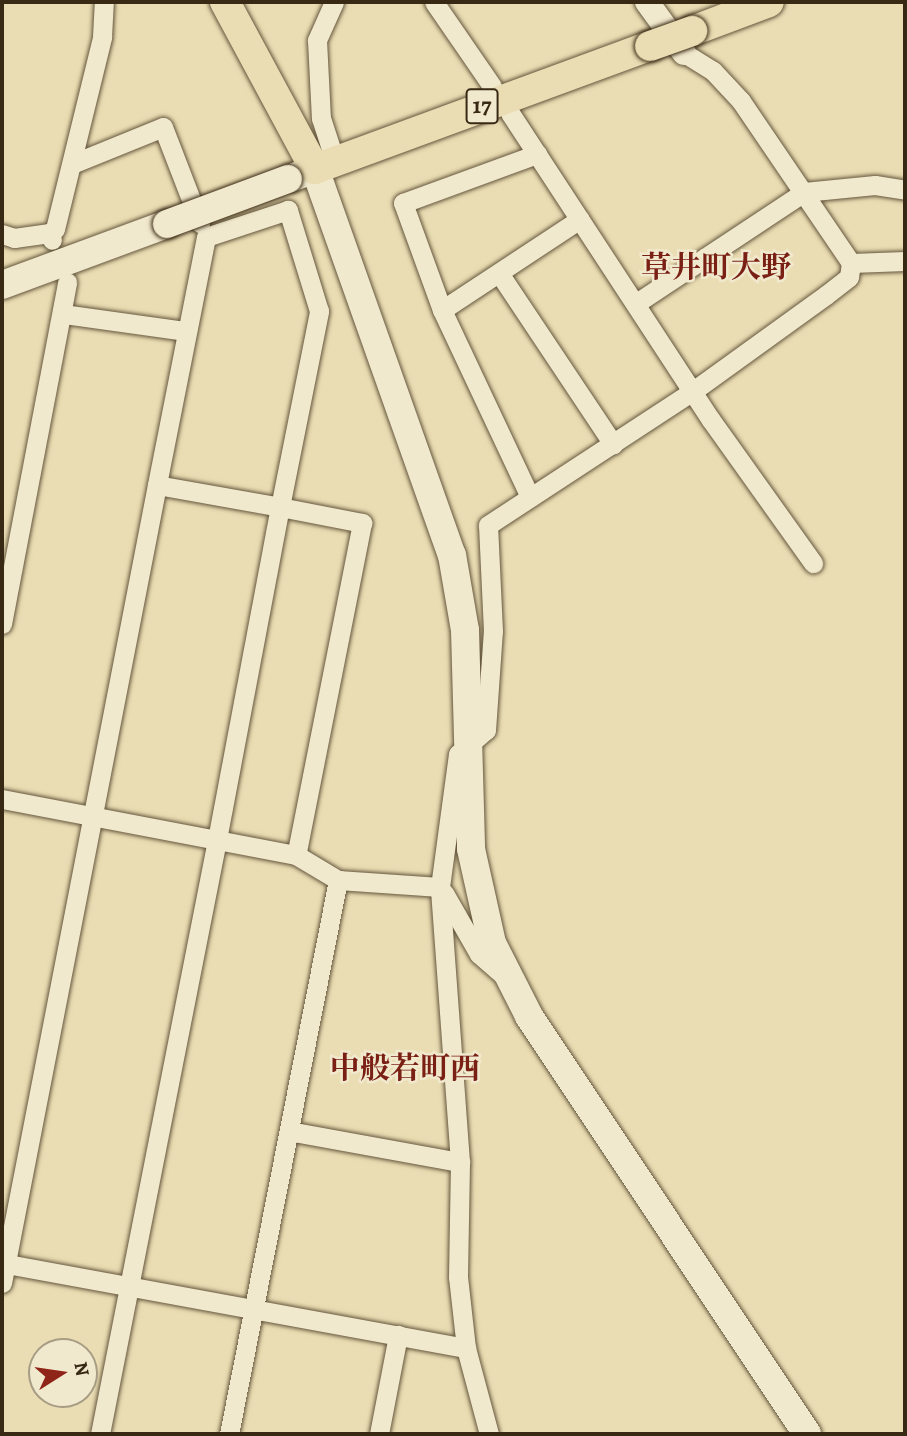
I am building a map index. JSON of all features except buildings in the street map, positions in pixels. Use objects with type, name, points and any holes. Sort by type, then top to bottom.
[{"type":"main road","name":"17","points":[[313,170],[650,46],[688,42],[769,2]]},
{"type":"main road","points":[[225,6],[313,170],[452,555],[465,629],[471,849],[492,943],[509,981],[807,1434]]},
{"type":"main road","points":[[2,285],[313,170]]},
{"type":"street","points":[[2,234],[14,237],[51,237],[55,229],[102,37],[104,2]]},
{"type":"street","points":[[313,170],[321,118],[317,40],[334,2]]},
{"type":"street","points":[[433,2],[492,86]]},
{"type":"street","points":[[489,1434],[466,1348],[458,1277],[460,1162],[440,887],[458,754],[470,748],[486,730],[492,674],[488,525],[693,391],[849,277],[851,263],[732,91],[649,2]]},
{"type":"street","points":[[510,113],[638,302],[693,391],[813,563]]},
{"type":"street","points":[[72,164],[163,127],[206,237],[3,1270],[129,1287],[466,1348]]},
{"type":"street","points":[[530,497],[442,310],[403,203],[537,154]]},
{"type":"street","points":[[638,302],[804,192],[875,185],[905,190]]},
{"type":"street","points":[[100,1434],[319,310],[288,211],[206,237]]},
{"type":"street","points":[[442,310],[580,219]]},
{"type":"street","points":[[851,263],[905,261]]},
{"type":"street","points":[[499,273],[613,444]]},
{"type":"street","points":[[2,624],[67,282]]},
{"type":"street","points":[[63,314],[186,331]]},
{"type":"street","points":[[157,485],[362,523],[296,855]]},
{"type":"street","points":[[2,799],[296,855],[338,880],[440,887]]},
{"type":"street","points":[[229,1434],[338,880]]},
{"type":"street","points":[[440,887],[479,954],[509,981]]},
{"type":"street","points":[[289,1131],[460,1162]]},
{"type":"street","points":[[379,1434],[398,1335]]},
{"type":"district","name":"草井町大野","points":[[716,267]]},
{"type":"district","name":"中般若町西","points":[[405,1068]]}]
